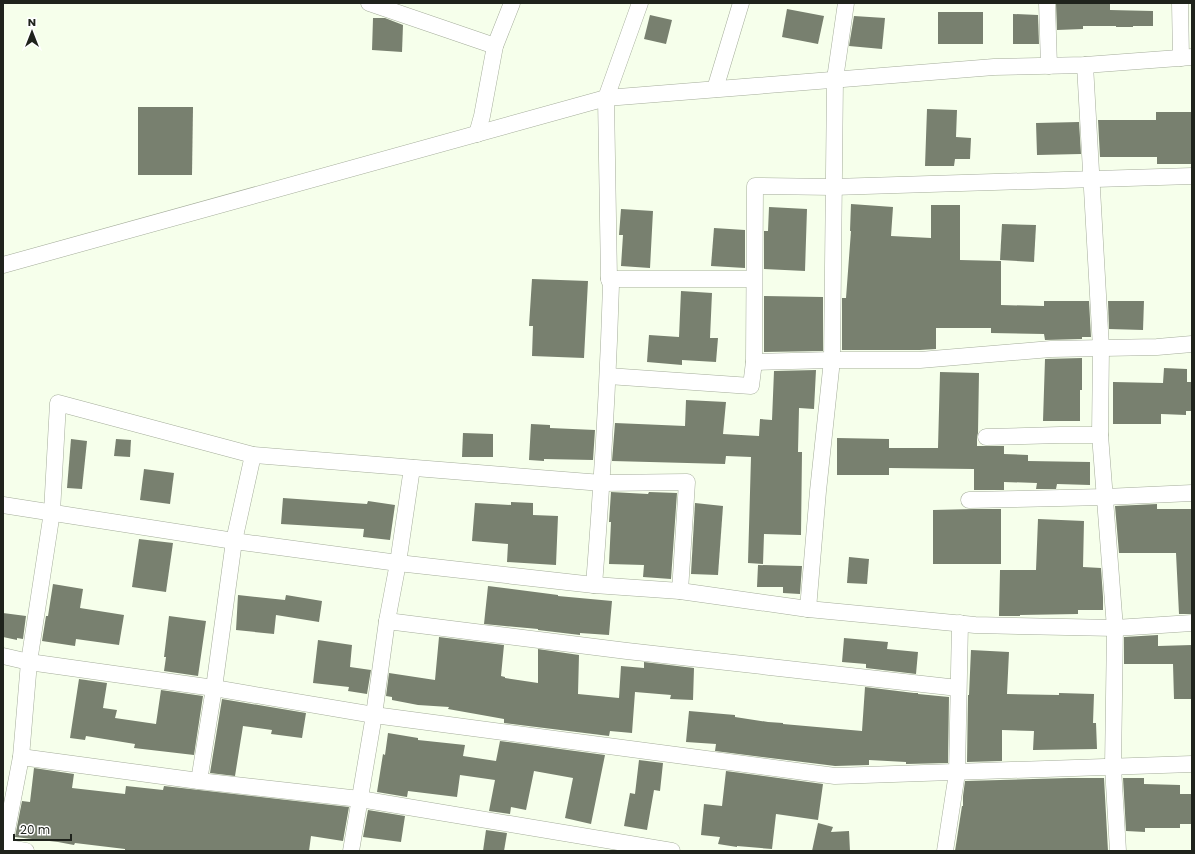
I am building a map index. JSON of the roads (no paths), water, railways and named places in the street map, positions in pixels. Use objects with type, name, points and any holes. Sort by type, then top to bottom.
[{"type":"street","points":[[369,3],[495,46]]},
{"type":"street","points":[[477,134],[482,116],[495,46],[512,3]]},
{"type":"street","points":[[594,585],[602,483],[611,285],[609,279],[606,98],[640,3]]},
{"type":"street","points":[[715,89],[741,3]]},
{"type":"street","points":[[808,609],[818,491],[832,360],[835,79],[846,3]]},
{"type":"street","points":[[1047,3],[1049,66]]},
{"type":"street","points":[[3,265],[606,98],[994,67],[1085,65],[1187,57],[1180,3]]},
{"type":"street","points":[[1085,65],[1101,348],[1100,435],[1115,628],[1113,767],[1118,851]]},
{"type":"street","points":[[608,376],[751,386],[754,362],[755,186],[833,187],[1192,176]]},
{"type":"street","points":[[609,279],[754,279]]},
{"type":"street","points":[[754,362],[920,360],[1052,348],[1157,347],[1192,344]]},
{"type":"street","points":[[26,851],[3,848],[21,757],[29,662],[52,512],[58,404],[253,455],[602,483],[687,482],[680,591]]},
{"type":"street","points":[[986,437],[1100,435]]},
{"type":"street","points":[[200,781],[234,541],[253,455]]},
{"type":"street","points":[[351,851],[374,715],[387,621],[398,563],[412,468]]},
{"type":"street","points":[[969,500],[1105,497],[1192,492]]},
{"type":"street","points":[[3,505],[234,541],[398,563],[594,585],[680,591],[808,609],[975,625],[1115,628],[1192,623]]},
{"type":"street","points":[[387,621],[619,650],[958,688]]},
{"type":"street","points":[[945,851],[957,773],[960,623]]},
{"type":"street","points":[[3,656],[29,662],[214,688],[374,715],[835,776],[1192,764]]},
{"type":"street","points":[[21,757],[200,781],[360,799],[672,851]]}]
